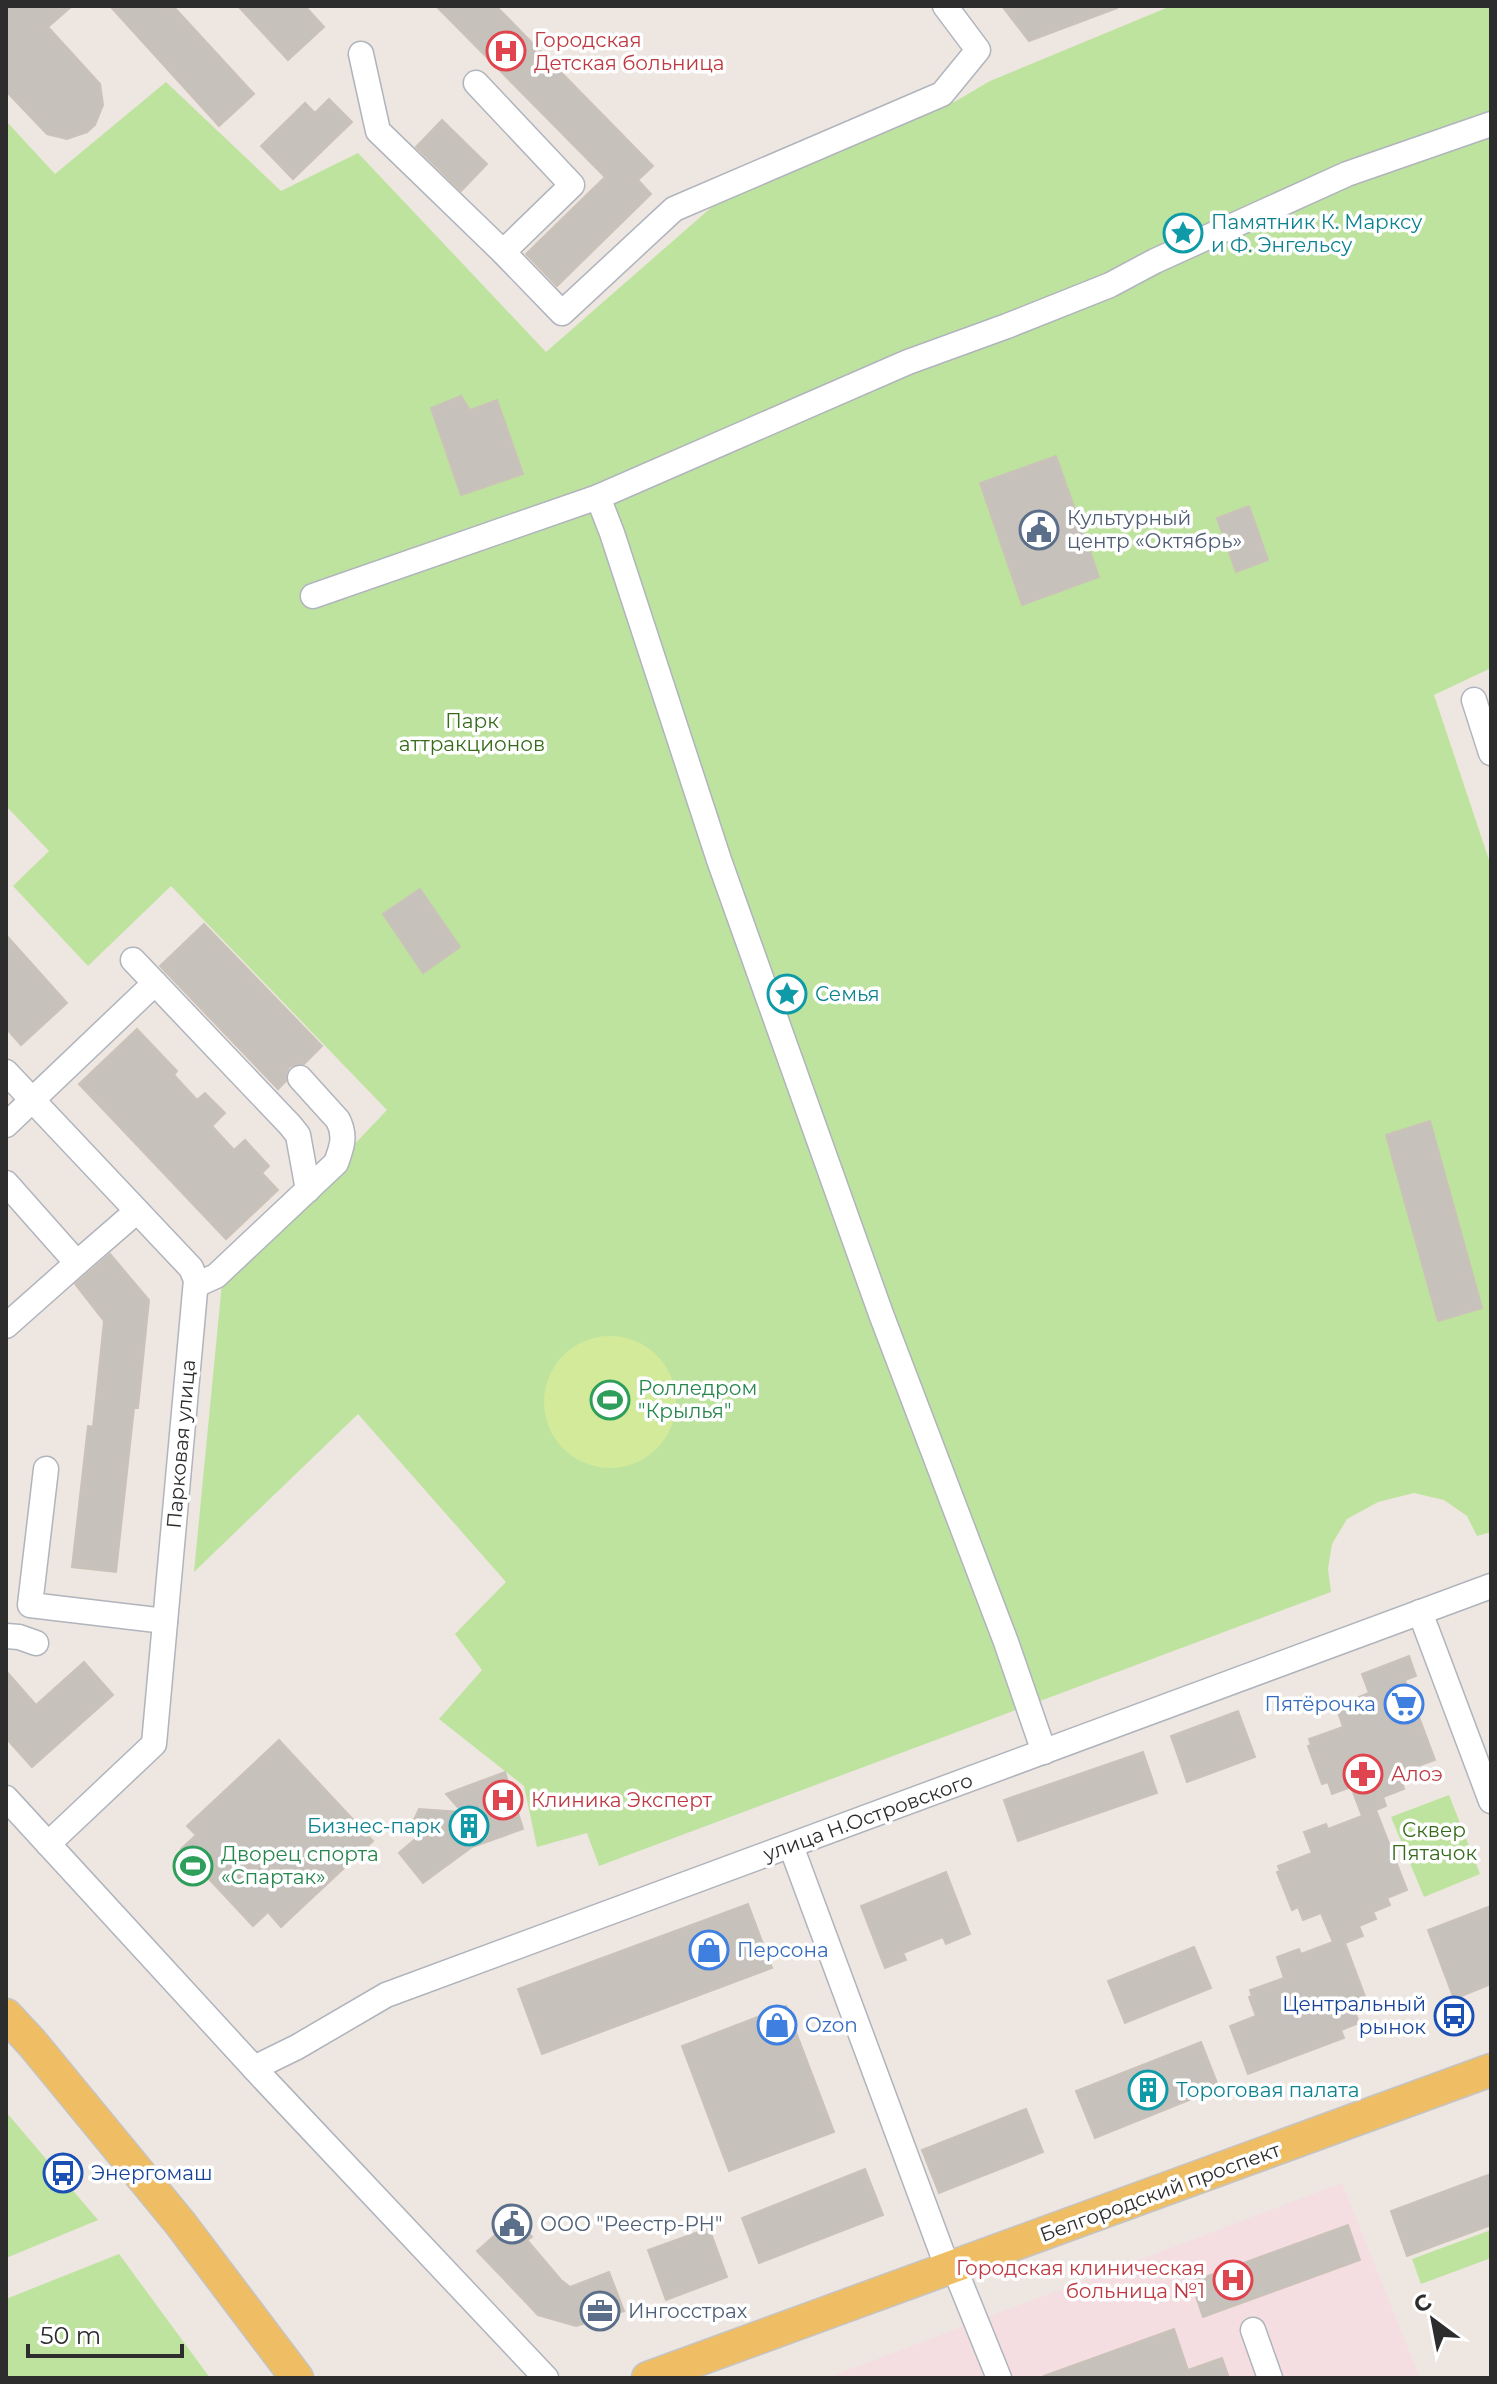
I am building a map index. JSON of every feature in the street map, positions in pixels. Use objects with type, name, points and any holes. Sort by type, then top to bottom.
[{"type":"main road","points":[[6,2015],[180,2223],[297,2378]]},
{"type":"main road","name":"Белгородский проспект","points":[[648,2378],[1491,2070]]},
{"type":"street","points":[[361,54],[378,131],[562,313],[674,209],[942,94],[978,50],[945,6]]},
{"type":"street","points":[[476,83],[572,185],[503,252]]},
{"type":"street","points":[[313,596],[598,497],[908,362],[1110,285],[1155,261],[1347,174],[1491,124]]},
{"type":"street","points":[[598,497],[724,874],[881,1314],[1006,1642],[1044,1752]]},
{"type":"street","points":[[1474,700],[1491,753]]},
{"type":"street","points":[[133,960],[298,1135],[308,1190]]},
{"type":"street","points":[[6,1125],[155,983]]},
{"type":"street","points":[[6,1072],[191,1268],[196,1285],[216,1276],[336,1163],[344,1143],[342,1128],[300,1078]]},
{"type":"street","points":[[6,1183],[77,1263]]},
{"type":"street","points":[[6,1326],[137,1211]]},
{"type":"street","name":"Парковая улица","points":[[48,1844],[154,1744],[196,1285]]},
{"type":"street","points":[[46,1469],[30,1605],[165,1621]]},
{"type":"street","name":"улица Н.Островского","points":[[254,2068],[297,2047],[386,1995],[1491,1586]]},
{"type":"street","points":[[1420,1612],[1491,1801]]},
{"type":"street","points":[[6,1636],[36,1643]]},
{"type":"street","points":[[6,1798],[254,2068],[546,2378]]},
{"type":"street","points":[[791,1846],[951,2268],[999,2378]]},
{"type":"street","points":[[1253,2330],[1270,2378]]},
{"type":"shaded area","name":"Городская клиническая больница №1","points":[[1342,2183],[1420,2378],[827,2378]]},
{"type":"green space","name":"Парк аттракционов","points":[[1171,6],[1491,6],[1491,668],[1434,695],[1491,866],[1491,1532],[1477,1536],[1467,1516],[1444,1500],[1414,1493],[1378,1502],[1347,1519],[1332,1544],[1328,1569],[1331,1592],[599,1866],[587,1833],[537,1847],[524,1786],[439,1719],[482,1670],[455,1634],[506,1582],[358,1414],[194,1572],[222,1283],[387,1110],[171,886],[88,966],[13,886],[49,851],[6,806],[6,121],[55,174],[166,82],[281,191],[358,153],[546,352],[713,206],[956,101],[990,81]]},
{"type":"green space","name":"Ролледром \"Крылья\"","points":[[610,1336],[635,1341],[657,1355],[671,1377],[676,1402],[671,1427],[657,1449],[635,1463],[610,1468],[585,1463],[563,1449],[549,1427],[544,1402],[549,1377],[563,1355],[585,1341]]},
{"type":"green space","name":"Сквер Пятачок","points":[[1449,1795],[1480,1874],[1424,1897],[1391,1817]]},
{"type":"green space","points":[[6,2112],[98,2220],[6,2258]]},
{"type":"green space","points":[[1491,2230],[1491,2258],[1421,2284],[1412,2259]]},
{"type":"green space","points":[[119,2254],[210,2378],[6,2378],[6,2299]]},
{"type":"building","points":[[6,6],[72,6],[48,27],[100,84],[103,105],[95,125],[87,132],[67,139],[47,134],[6,91]]},
{"type":"building","points":[[110,6],[173,6],[254,94],[219,126]]},
{"type":"building","points":[[238,6],[305,6],[324,27],[288,60]]},
{"type":"building","points":[[436,6],[496,6],[653,166],[638,180],[651,194],[557,286],[526,254],[605,177]]},
{"type":"building","points":[[1002,6],[1117,6],[1117,8],[1029,41]]},
{"type":"building","points":[[329,99],[352,122],[293,179],[261,146],[305,103],[315,113]]},
{"type":"building","points":[[442,120],[487,164],[461,191],[416,147]]},
{"type":"building","points":[[461,396],[470,410],[497,400],[523,474],[461,495],[431,408]]},
{"type":"building","name":"Культурный центр «Октябрь»","points":[[1056,456],[1099,577],[1022,605],[980,483]]},
{"type":"building","points":[[1249,506],[1268,560],[1236,572],[1217,518]]},
{"type":"building","points":[[420,889],[460,947],[423,973],[383,914]]},
{"type":"building","points":[[204,924],[322,1046],[304,1064],[289,1067],[286,1081],[278,1089],[160,966]]},
{"type":"building","points":[[6,935],[67,1003],[21,1045],[6,1028]]},
{"type":"building","points":[[137,1029],[177,1071],[174,1075],[197,1100],[205,1093],[225,1113],[212,1126],[234,1150],[245,1140],[269,1166],[262,1173],[278,1190],[226,1239],[79,1084]]},
{"type":"building","points":[[1430,1121],[1482,1308],[1438,1321],[1386,1135]]},
{"type":"building","points":[[110,1254],[149,1300],[116,1572],[72,1567],[88,1426],[93,1427],[104,1321],[75,1284]]},
{"type":"building","points":[[1409,1656],[1416,1676],[1405,1680],[1435,1760],[1415,1767],[1418,1776],[1402,1782],[1404,1789],[1383,1797],[1386,1806],[1376,1810],[1407,1890],[1387,1898],[1390,1905],[1373,1912],[1376,1919],[1359,1926],[1363,1936],[1345,1943],[1369,2007],[1355,2012],[1359,2023],[1341,2030],[1344,2038],[1248,2074],[1230,2026],[1256,2016],[1249,1997],[1252,1996],[1250,1990],[1284,1978],[1277,1957],[1299,1949],[1301,1954],[1333,1942],[1321,1913],[1303,1920],[1298,1907],[1292,1910],[1277,1872],[1280,1871],[1278,1866],[1312,1853],[1304,1832],[1326,1824],[1328,1829],[1362,1816],[1351,1787],[1332,1794],[1328,1782],[1322,1784],[1308,1746],[1311,1745],[1309,1739],[1343,1727],[1336,1706],[1369,1693],[1362,1674]]},
{"type":"building","points":[[84,1662],[113,1695],[32,1767],[6,1738],[6,1671],[36,1705]]},
{"type":"building","points":[[1238,1711],[1255,1757],[1187,1782],[1171,1736]]},
{"type":"building","points":[[279,1740],[373,1841],[281,1927],[268,1912],[253,1926],[181,1849],[196,1835],[187,1826]]},
{"type":"building","points":[[1143,1752],[1157,1793],[1018,1841],[1004,1800]]},
{"type":"building","name":"Бизнес-парк","points":[[505,1772],[523,1829],[472,1847],[423,1883],[399,1853],[421,1834],[413,1822],[419,1809],[462,1812],[446,1794]]},
{"type":"building","points":[[946,1872],[970,1934],[946,1944],[943,1937],[903,1953],[906,1960],[885,1968],[861,1906]]},
{"type":"building","points":[[748,1904],[772,1968],[542,2054],[518,1989]]},
{"type":"building","points":[[1491,1906],[1491,1984],[1454,1999],[1428,1930]]},
{"type":"building","points":[[1194,1947],[1211,1988],[1125,2023],[1108,1981]]},
{"type":"building","points":[[786,2006],[834,2132],[729,2171],[682,2046]]},
{"type":"building","name":"Тороговая палата","points":[[1201,2042],[1219,2088],[1095,2138],[1076,2091]]},
{"type":"building","points":[[1026,2109],[1043,2152],[939,2193],[922,2150]]},
{"type":"building","points":[[865,2169],[883,2215],[759,2263],[742,2218]]},
{"type":"building","points":[[1491,2174],[1491,2225],[1407,2256],[1391,2211]]},
{"type":"building","points":[[515,2217],[532,2237],[527,2240],[570,2287],[609,2272],[624,2311],[576,2326],[538,2315],[477,2251]]},
{"type":"building","points":[[1348,2225],[1360,2260],[1203,2317],[1191,2282]]},
{"type":"building","points":[[709,2228],[727,2277],[666,2300],[648,2250]]},
{"type":"building","points":[[1174,2329],[1188,2370],[1222,2358],[1229,2378],[1044,2378],[1044,2376]]},
{"type":"place","name":"Городская Детская больница","points":[[506,51]]},
{"type":"place","name":"Памятник К. Марксу и Ф. Энгельсу","points":[[1183,233]]},
{"type":"place","name":"Культурный центр «Октябрь»","points":[[1039,530]]},
{"type":"place","name":"Семья","points":[[787,994]]},
{"type":"place","name":"Ролледром \"Крылья\"","points":[[610,1400]]},
{"type":"place","name":"Пятёрочка","points":[[1404,1704]]},
{"type":"place","name":"Алоэ","points":[[1363,1774]]},
{"type":"place","name":"Клиника Эксперт","points":[[503,1800]]},
{"type":"place","name":"Бизнес-парк","points":[[469,1826]]},
{"type":"place","name":"Дворец спорта «Спартак»","points":[[193,1866]]},
{"type":"place","name":"Персона","points":[[709,1950]]},
{"type":"place","name":"Центральный рынок","points":[[1454,2016]]},
{"type":"place","name":"Ozon","points":[[777,2025]]},
{"type":"place","name":"Тороговая палата","points":[[1148,2090]]},
{"type":"place","name":"Энергомаш","points":[[63,2173]]},
{"type":"place","name":"ООО \"Реестр-РН\"","points":[[512,2224]]},
{"type":"place","name":"Городская клиническая больница №1","points":[[1233,2280]]},
{"type":"place","name":"Ингосстрах","points":[[600,2311]]}]
